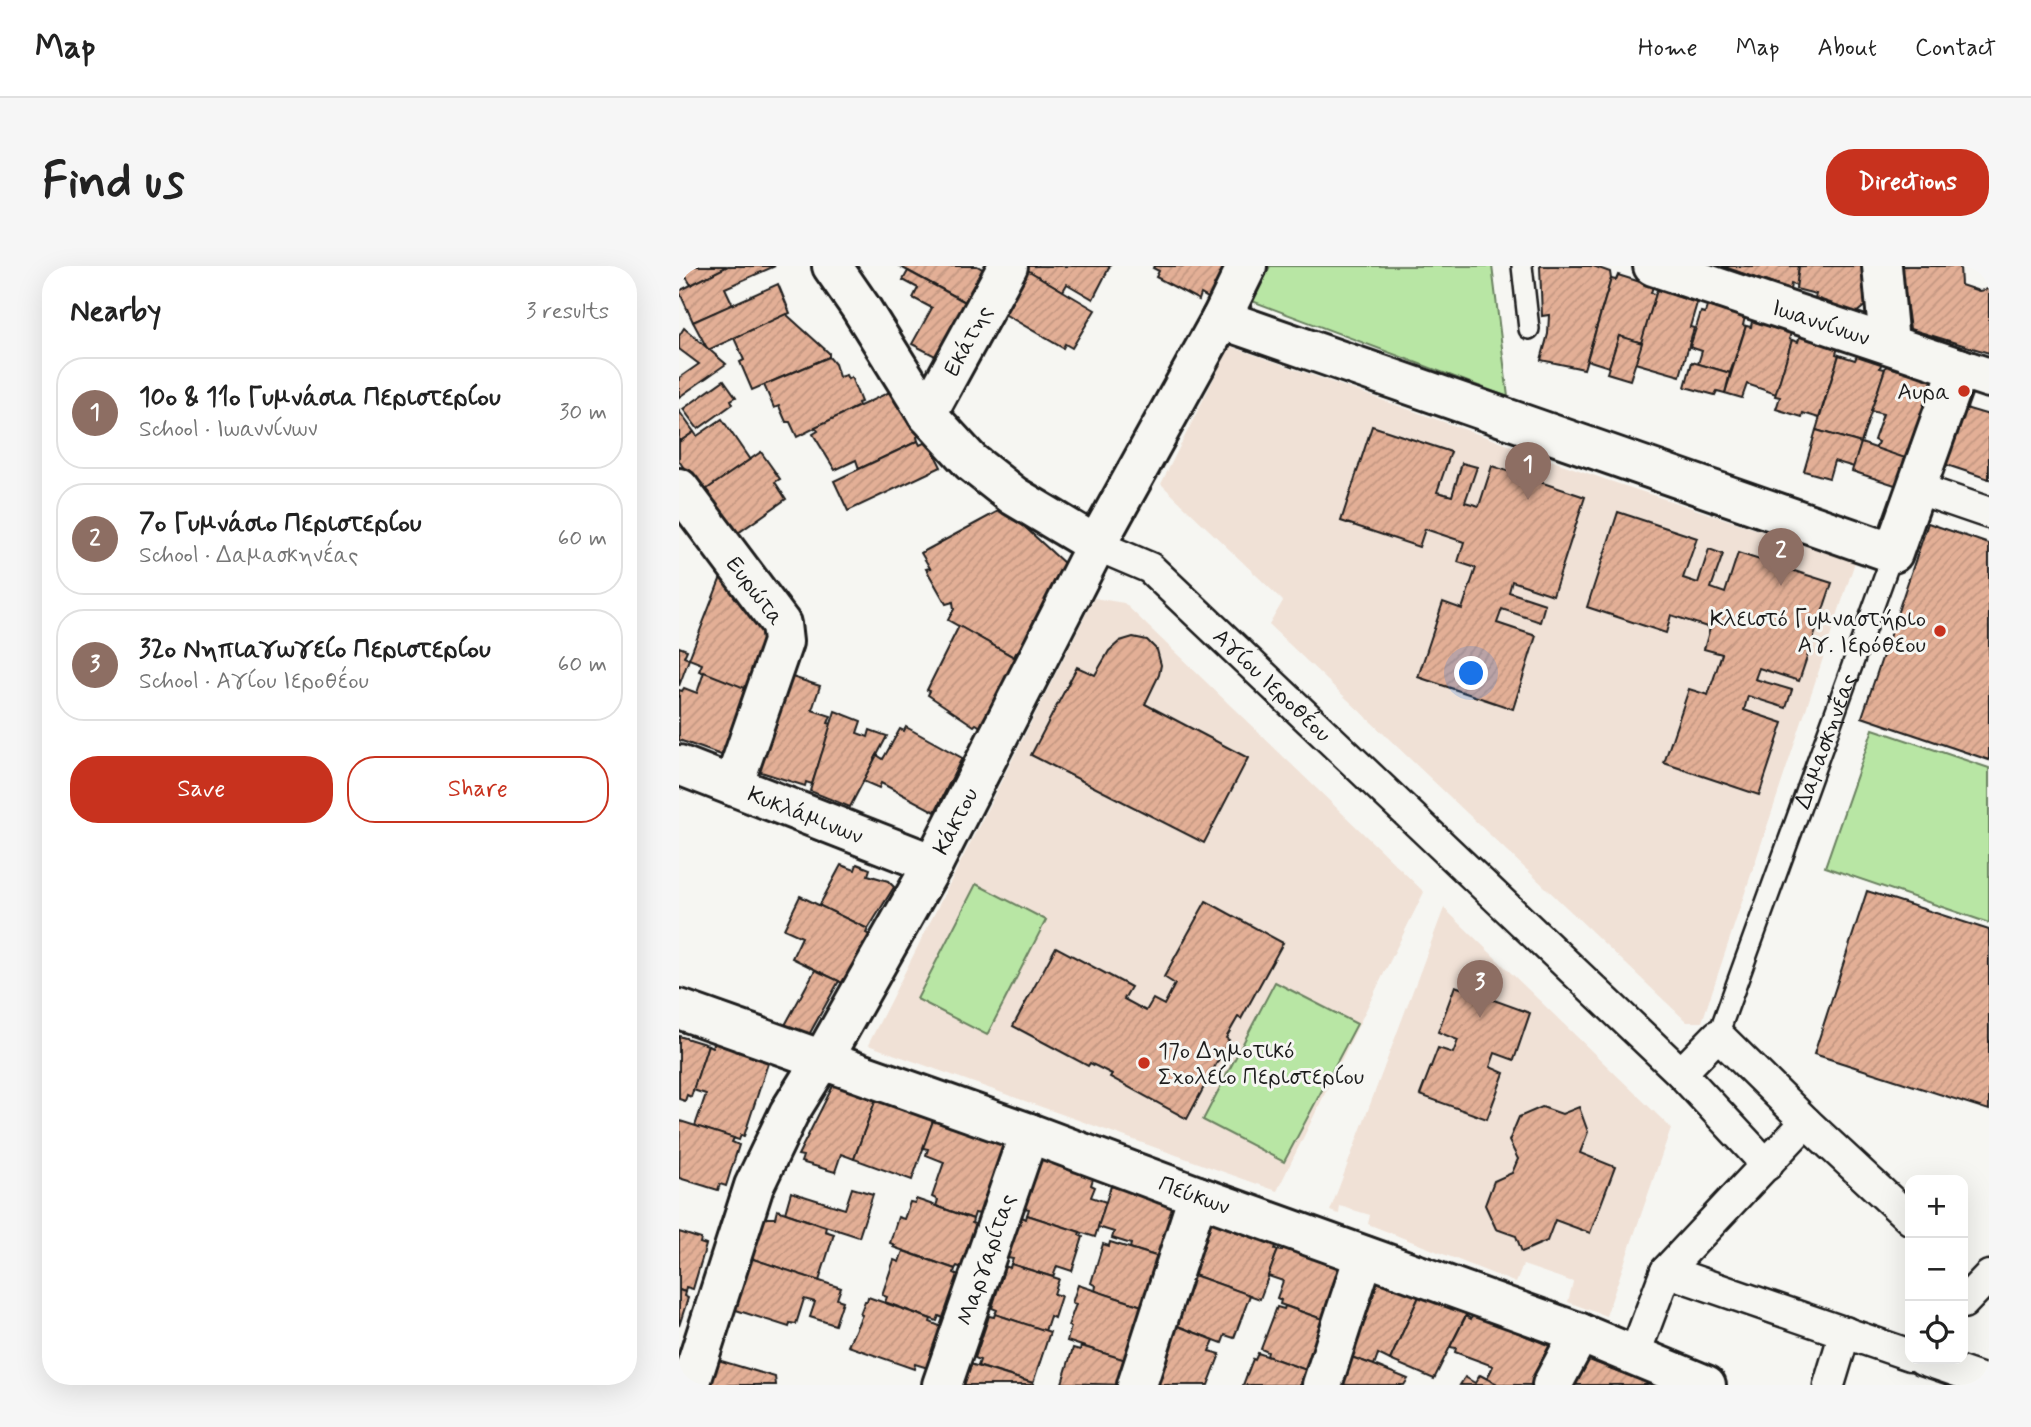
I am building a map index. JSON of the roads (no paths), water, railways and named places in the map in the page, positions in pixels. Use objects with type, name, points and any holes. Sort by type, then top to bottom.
[{"type":"street","name":"Αγίου Ιεροθέου","points":[[832,266],[927,414],[971,462],[1014,496],[1096,545],[1150,568],[1681,1073],[1767,1165]]},
{"type":"street","name":"Εκάτης","points":[[927,414],[1008,266]]},
{"type":"street","name":"Κάκτου","points":[[690,1385],[754,1185],[789,1113],[933,864],[1096,545],[1221,319],[1247,266]]},
{"type":"street","name":"Ιωαννίνων","points":[[1653,266],[1704,274],[1974,373]]},
{"type":"street","points":[[1882,266],[1889,344]]},
{"type":"street","points":[[1221,319],[1893,553]]},
{"type":"street","name":"Δαμασκηνέας","points":[[1893,553],[1916,488],[1974,373]]},
{"type":"street","name":"Ευρώτα","points":[[679,488],[781,624],[783,642],[733,786]]},
{"type":"street","points":[[1916,488],[1989,513]]},
{"type":"street","name":"Κυκλάμινων","points":[[679,765],[933,864]]},
{"type":"street","name":"Πεύκων","points":[[679,1009],[1580,1333],[1706,1385]]},
{"type":"street","points":[[1681,1073],[1718,1035],[1905,1214]]},
{"type":"street","points":[[1634,1356],[1666,1271],[1806,1122]]},
{"type":"street","name":"Μαργαρίτας","points":[[942,1385],[1029,1133]]},
{"type":"street","points":[[1137,1385],[1198,1196]]},
{"type":"street","points":[[1322,1385],[1364,1256]]},
{"type":"street","points":[[1666,1271],[1905,1353]]},
{"type":"street","points":[[1829,1385],[1845,1332]]},
{"type":"street","points":[[1552,1385],[1580,1333]]},
{"type":"street","points":[[1937,1364],[1989,1382]]},
{"type":"lane","points":[[1522,266],[1529,329]]},
{"type":"lane","name":"Δαμασκηνέας","points":[[1718,1035],[1893,553]]},
{"type":"place","name":"Αυρα","points":[[1964,391]]},
{"type":"place","name":"10ο & 11ο Γυμνάσια Περιστερίου","points":[[1528,500]]},
{"type":"place","name":"7ο Γυμνάσιο Περιστερίου","points":[[1781,586]]},
{"type":"place","name":"Κλειστό Γυμναστήριο Αγ. Ιερόθεου","points":[[1940,631]]},
{"type":"place","name":"32ο Νηπιαγωγείο Περιστερίου","points":[[1480,1018]]},
{"type":"place","name":"17ο Δημοτικό Σχολείο Περιστερίου","points":[[1144,1063]]}]
